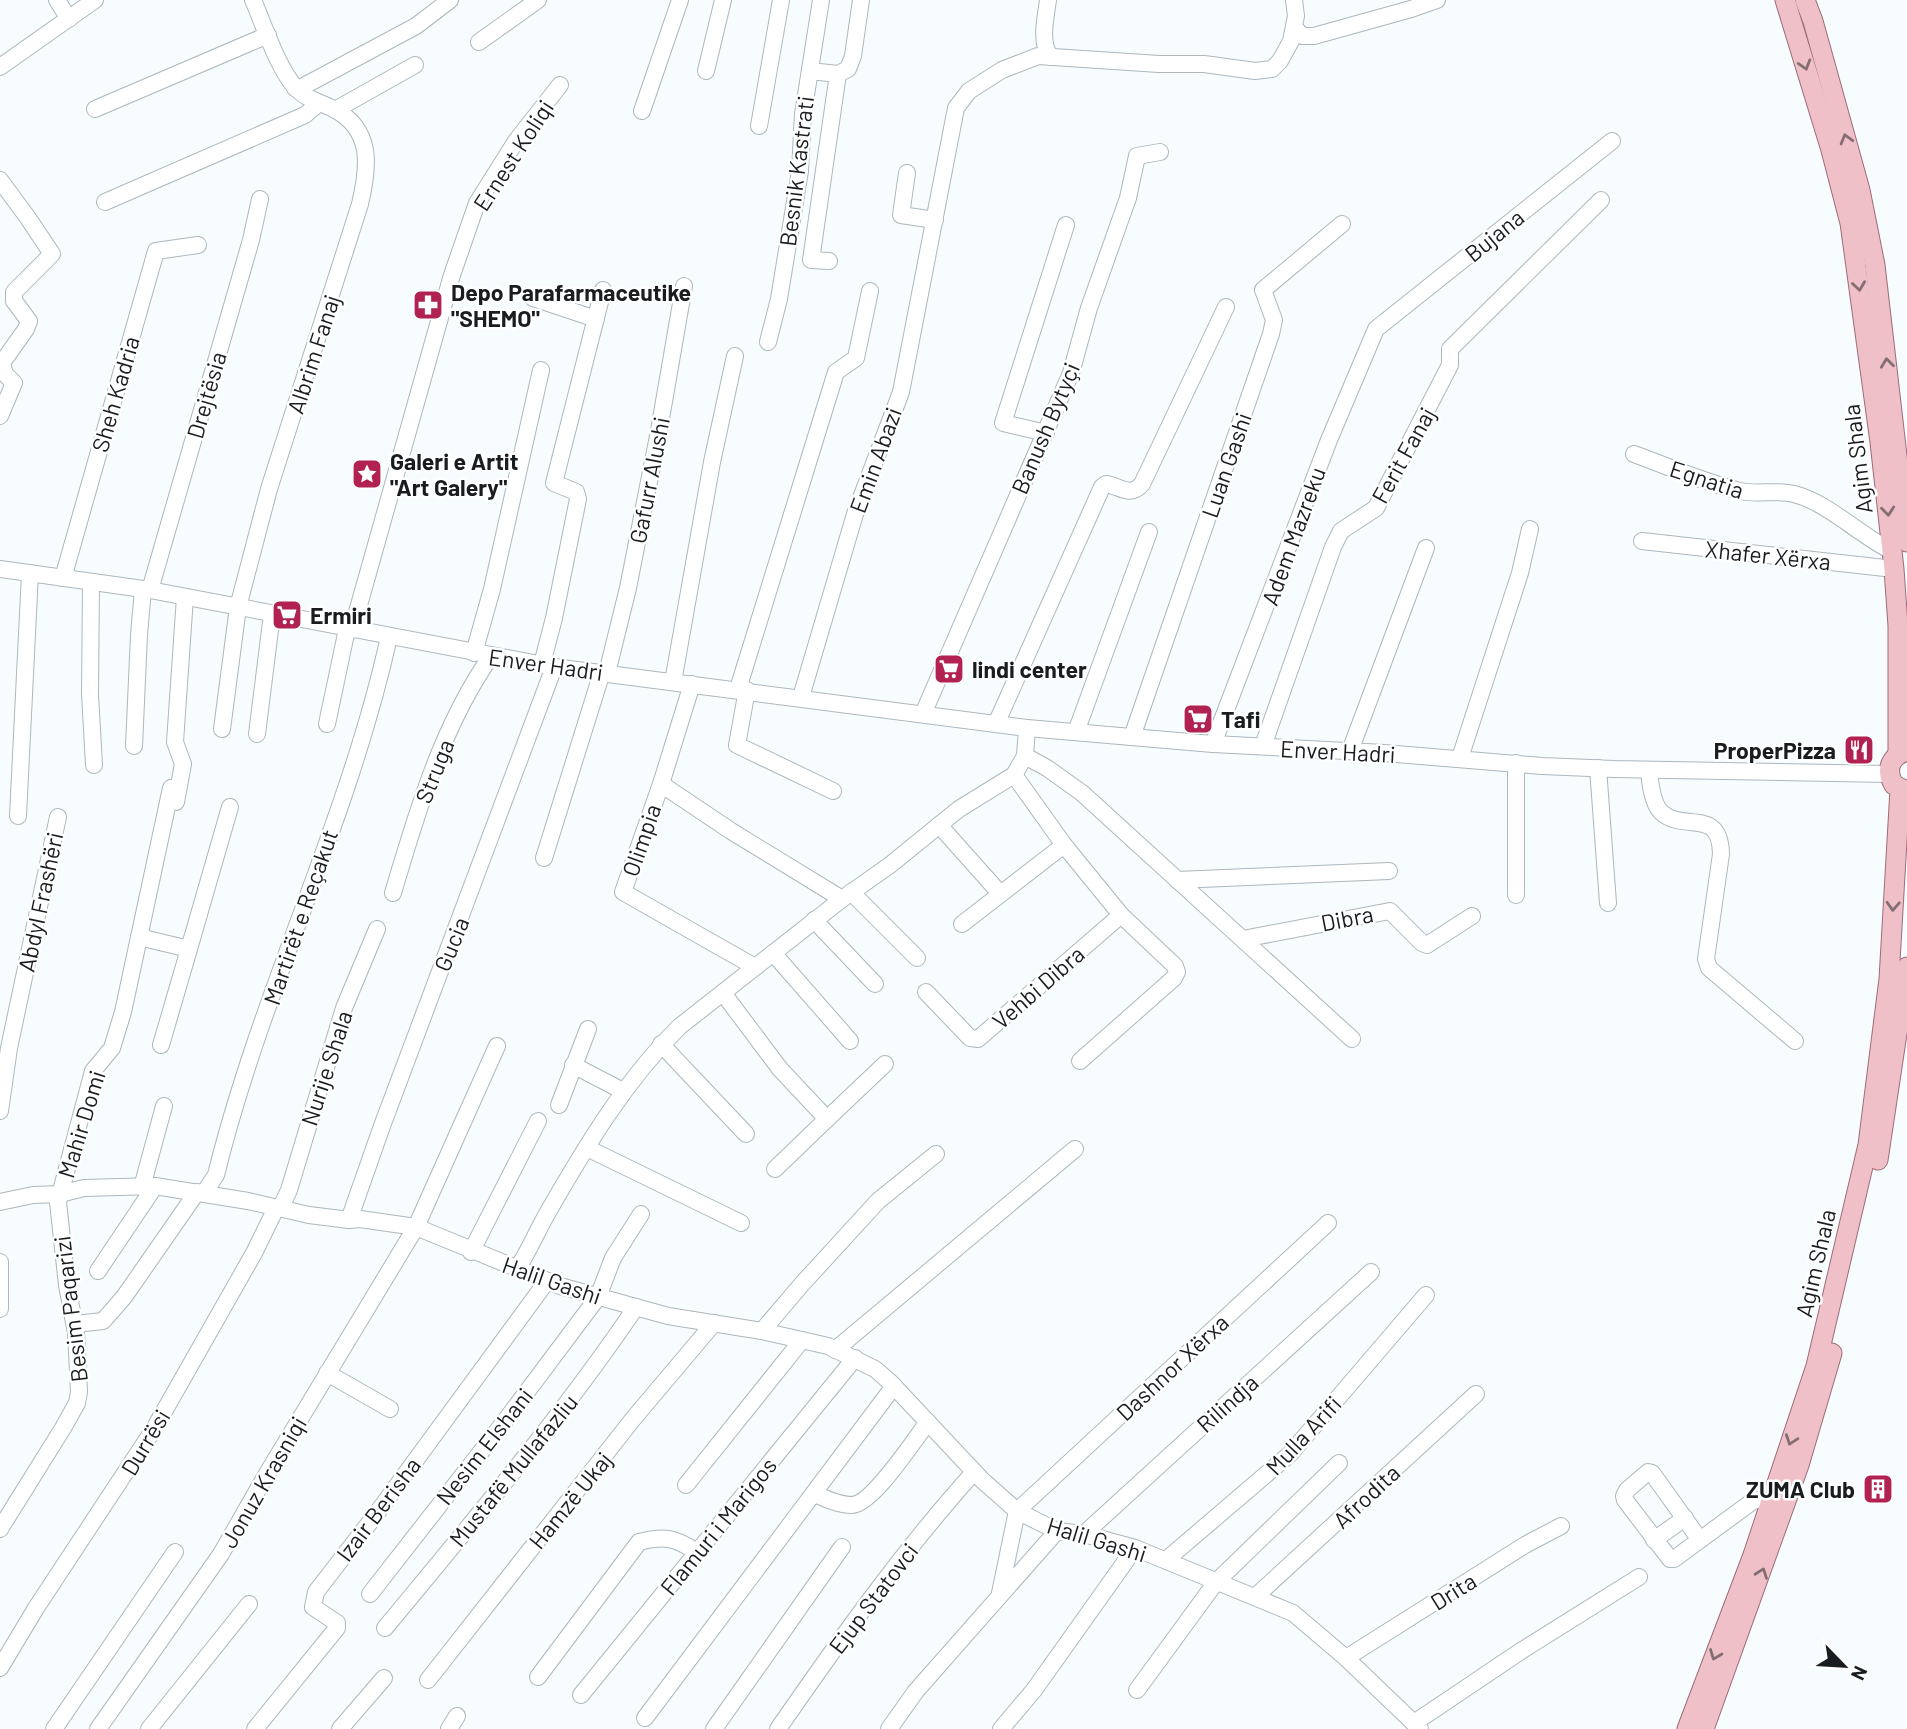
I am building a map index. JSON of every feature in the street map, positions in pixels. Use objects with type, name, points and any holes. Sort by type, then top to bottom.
[{"type":"main road","name":"Agim Shala","points":[[1785,0],[1831,150],[1850,223],[1898,554]]},
{"type":"main road","name":"Agim Shala","points":[[1687,1729],[1753,1555],[1816,1366],[1868,1145],[1889,979],[1899,784],[1890,766],[1903,753],[1898,626],[1901,427],[1860,190],[1805,0]]},
{"type":"main road","name":"Agim Shala","points":[[1704,1729],[1770,1549],[1828,1370],[1881,1147],[1907,967]]},
{"type":"street","points":[[57,0],[69,19]]},
{"type":"street","points":[[0,67],[95,0]]},
{"type":"street","points":[[253,0],[295,88],[302,87],[378,47],[442,6]]},
{"type":"street","points":[[642,111],[680,0]]},
{"type":"street","points":[[706,71],[723,0]]},
{"type":"street","name":"Besnik Kastrati","points":[[760,126],[781,0]]},
{"type":"street","name":"Besnik Kastrati","points":[[768,342],[779,299],[800,171],[803,114],[821,0]]},
{"type":"street","points":[[810,71],[838,74],[850,65],[861,0]]},
{"type":"street","points":[[1048,0],[1045,43],[1047,53],[1051,57]]},
{"type":"street","points":[[1294,0],[1295,28],[1302,36],[1314,36],[1437,0]]},
{"type":"street","points":[[479,42],[539,1]]},
{"type":"street","name":"Emin Abazi","points":[[801,697],[855,514],[901,392],[956,108],[969,91],[1002,70],[1028,59],[1051,57],[1204,64],[1255,71],[1272,69],[1280,61],[1295,28]]},
{"type":"street","points":[[95,109],[268,35]]},
{"type":"street","points":[[335,110],[415,65]]},
{"type":"street","points":[[829,261],[811,260],[838,74]]},
{"type":"street","name":"Ernest Koliqi","points":[[349,629],[452,275],[477,204],[516,142],[560,85]]},
{"type":"street","name":"Albrim Fanaj","points":[[238,607],[269,489],[367,177],[365,150],[360,133],[352,121],[307,98],[295,88]]},
{"type":"street","points":[[105,202],[305,116],[319,103]]},
{"type":"street","name":"Bujana","points":[[1376,329],[1612,141]]},
{"type":"street","name":"Banush Bytyçi","points":[[923,714],[1071,373],[1089,308],[1128,198],[1137,156],[1160,152]]},
{"type":"street","points":[[907,173],[901,215],[935,220]]},
{"type":"street","points":[[0,180],[52,254],[14,292],[14,301],[29,321],[2,363],[5,374],[14,383],[0,416]]},
{"type":"street","name":"Drejtësia","points":[[134,746],[138,635],[147,590],[247,253],[260,200]]},
{"type":"street","name":"Ferit Fanaj","points":[[1263,746],[1341,531],[1376,508],[1450,365],[1450,349],[1601,200]]},
{"type":"street","name":"Luan Gashi","points":[[1132,737],[1271,334],[1274,320],[1263,290],[1342,224]]},
{"type":"street","points":[[1045,433],[1003,423],[1066,225]]},
{"type":"street","name":"Sheh Kadria","points":[[63,578],[156,251],[198,245]]},
{"type":"street","name":"Gafurr Alushi","points":[[544,858],[605,673],[628,588],[684,286]]},
{"type":"street","points":[[533,298],[596,319],[603,290]]},
{"type":"street","points":[[833,791],[737,745],[742,690],[836,372],[856,358],[870,291]]},
{"type":"street","points":[[996,724],[1102,487],[1110,484],[1129,492],[1137,490],[1142,484],[1226,307]]},
{"type":"street","name":"Gucia","points":[[349,1220],[463,913],[548,665],[554,618],[578,499],[576,492],[554,483],[596,319]]},
{"type":"street","name":"Adem Mazreku","points":[[1213,744],[1329,440],[1376,329]]},
{"type":"street","points":[[673,682],[712,462],[735,356]]},
{"type":"street","points":[[474,653],[492,589],[541,370]]},
{"type":"street","name":"Egnatia","points":[[1634,454],[1736,490],[1757,494],[1776,492],[1795,495],[1819,505],[1876,543],[1898,554]]},
{"type":"street","points":[[1460,758],[1520,573],[1530,529]]},
{"type":"street","points":[[1076,732],[1149,532]]},
{"type":"street","name":"Xhafer Xërxa","points":[[1642,541],[1898,554]]},
{"type":"street","points":[[1350,751],[1426,548]]},
{"type":"street","name":"Enver Hadri","points":[[0,569],[147,590],[548,665],[1027,728],[1213,744],[1899,784]]},
{"type":"street","points":[[18,816],[30,573]]},
{"type":"street","points":[[91,582],[90,694],[94,765]]},
{"type":"street","points":[[163,866],[183,764],[175,742],[185,597]]},
{"type":"street","points":[[222,729],[238,607]]},
{"type":"street","points":[[257,734],[272,614]]},
{"type":"street","points":[[327,724],[349,629]]},
{"type":"street","name":"Martirët e Reçakut","points":[[75,1324],[103,1321],[216,1175],[260,1031],[343,795],[370,710],[389,637]]},
{"type":"street","name":"Struga","points":[[393,893],[427,786],[458,715],[479,673],[491,656]]},
{"type":"street","name":"Olimpia","points":[[692,684],[623,892],[755,967]]},
{"type":"street","points":[[517,1269],[623,1091],[661,1044],[846,895],[984,791],[1014,775],[1025,756],[1027,728]]},
{"type":"street","points":[[1025,756],[1048,768],[1082,793],[1352,1039]]},
{"type":"street","points":[[1516,763],[1516,895]]},
{"type":"street","points":[[1598,768],[1608,902]]},
{"type":"street","points":[[1649,770],[1650,784],[1662,814],[1706,824],[1717,831],[1720,840],[1721,854],[1706,959],[1709,968],[1795,1041]]},
{"type":"street","points":[[1014,775],[1064,845],[1121,915],[1175,966],[1177,972],[1174,978],[1080,1061]]},
{"type":"street","points":[[661,784],[732,831],[846,895],[917,958]]},
{"type":"street","name":"Mahir Domi","points":[[60,1194],[93,1070],[112,1048],[124,1012],[172,788]]},
{"type":"street","points":[[161,1045],[230,807]]},
{"type":"street","name":"Abdyl Frashëri","points":[[0,1111],[9,1048],[58,817]]},
{"type":"street","points":[[939,825],[997,890]]},
{"type":"street","points":[[962,925],[1064,845]]},
{"type":"street","name":"Dibra","points":[[1177,880],[1389,871]]},
{"type":"street","name":"Dibra","points":[[1243,939],[1390,911],[1427,945],[1472,916]]},
{"type":"street","name":"Vehbi Dibra","points":[[926,992],[970,1038],[978,1039],[1121,915]]},
{"type":"street","points":[[814,920],[875,984]]},
{"type":"street","name":"Nurije Shala","points":[[278,1208],[289,1190],[344,1008],[377,929]]},
{"type":"street","points":[[139,937],[188,948]]},
{"type":"street","points":[[773,953],[849,1041]]},
{"type":"street","points":[[723,993],[780,1069],[827,1119]]},
{"type":"street","points":[[559,1105],[588,1029]]},
{"type":"street","points":[[661,1044],[746,1134]]},
{"type":"street","name":"Jonuz Krasniqi","points":[[98,1729],[221,1554],[416,1227],[497,1046]]},
{"type":"street","points":[[775,1170],[885,1064]]},
{"type":"street","points":[[573,1065],[623,1091]]},
{"type":"street","points":[[98,1271],[148,1187],[164,1106]]},
{"type":"street","points":[[471,1252],[538,1121]]},
{"type":"street","points":[[587,1148],[741,1223]]},
{"type":"street","points":[[835,1350],[1075,1149]]},
{"type":"street","points":[[762,1331],[878,1201],[936,1154]]},
{"type":"street","name":"Halil Gashi","points":[[0,1202],[85,1188],[148,1187],[201,1193],[349,1220],[360,1219],[416,1227],[471,1252],[598,1297],[668,1316],[762,1331],[835,1350],[875,1369],[974,1472],[1017,1511],[1057,1531],[1084,1534],[1135,1548],[1293,1613],[1346,1658],[1417,1726]]},
{"type":"street","name":"Besim Paqarizi","points":[[0,1529],[77,1403],[79,1392],[75,1324],[61,1240],[58,1202],[60,1194]]},
{"type":"street","name":"Durrësi","points":[[0,1668],[36,1608],[154,1429],[278,1208]]},
{"type":"street","name":"Nesim Elshani","points":[[370,1594],[598,1297],[613,1258],[641,1214]]},
{"type":"street","name":"Dashnor Xërxa","points":[[1017,1511],[1328,1223]]},
{"type":"street","points":[[0,1262],[0,1309]]},
{"type":"street","name":"Rilindja","points":[[1084,1534],[1371,1272]]},
{"type":"street","name":"Izair Berisha","points":[[256,1729],[337,1628],[337,1623],[313,1607],[316,1592],[547,1281]]},
{"type":"street","name":"Mulla Arifi","points":[[1166,1560],[1290,1454],[1426,1295]]},
{"type":"street","name":"Mustafë Mullafazliu","points":[[385,1628],[565,1405],[636,1307]]},
{"type":"street","name":"Hamzë Ukaj","points":[[428,1679],[633,1419],[714,1323]]},
{"type":"street","points":[[686,1485],[802,1340]]},
{"type":"street","name":"Flamuri i Marigos","points":[[581,1695],[855,1358]]},
{"type":"street","points":[[327,1373],[390,1409]]},
{"type":"street","points":[[645,1718],[894,1386]]},
{"type":"street","name":"Afrodita","points":[[1255,1597],[1476,1394]]},
{"type":"street","points":[[815,1494],[834,1502],[854,1505],[872,1495],[928,1422]]},
{"type":"street","points":[[1137,1690],[1216,1582],[1339,1463]]},
{"type":"street","name":"Ejup Statovci","points":[[778,1729],[894,1570],[945,1504],[974,1472]]},
{"type":"street","points":[[1700,1540],[1656,1476],[1648,1472],[1627,1490],[1624,1496],[1670,1559],[1674,1559],[1700,1540],[1753,1501],[1772,1497]]},
{"type":"street","points":[[1000,1593],[1017,1511]]},
{"type":"street","points":[[1654,1540],[1685,1518]]},
{"type":"street","name":"Drita","points":[[1346,1658],[1525,1545],[1561,1526]]},
{"type":"street","points":[[889,1729],[916,1691],[1057,1531]]},
{"type":"street","points":[[538,1677],[639,1542],[656,1537],[677,1539],[697,1552]]},
{"type":"street","points":[[714,1729],[842,1547]]},
{"type":"street","points":[[1001,1729],[1034,1690],[1135,1548]]},
{"type":"street","points":[[54,1729],[175,1552]]},
{"type":"street","points":[[1417,1726],[1521,1651],[1639,1577]]},
{"type":"street","points":[[149,1729],[249,1604]]},
{"type":"street","points":[[340,1729],[384,1678]]},
{"type":"place","name":"Depo Parafarmaceutike \"SHEMO\"","points":[[428,305]]},
{"type":"place","name":"Galeri e Artit \"Art Galery\"","points":[[367,474]]},
{"type":"place","name":"Ermiri","points":[[287,615]]},
{"type":"place","name":"lindi center","points":[[949,669]]},
{"type":"place","name":"Tafi","points":[[1198,719]]},
{"type":"place","name":"ProperPizza","points":[[1859,750]]},
{"type":"place","name":"ZUMA Club","points":[[1878,1489]]}]
